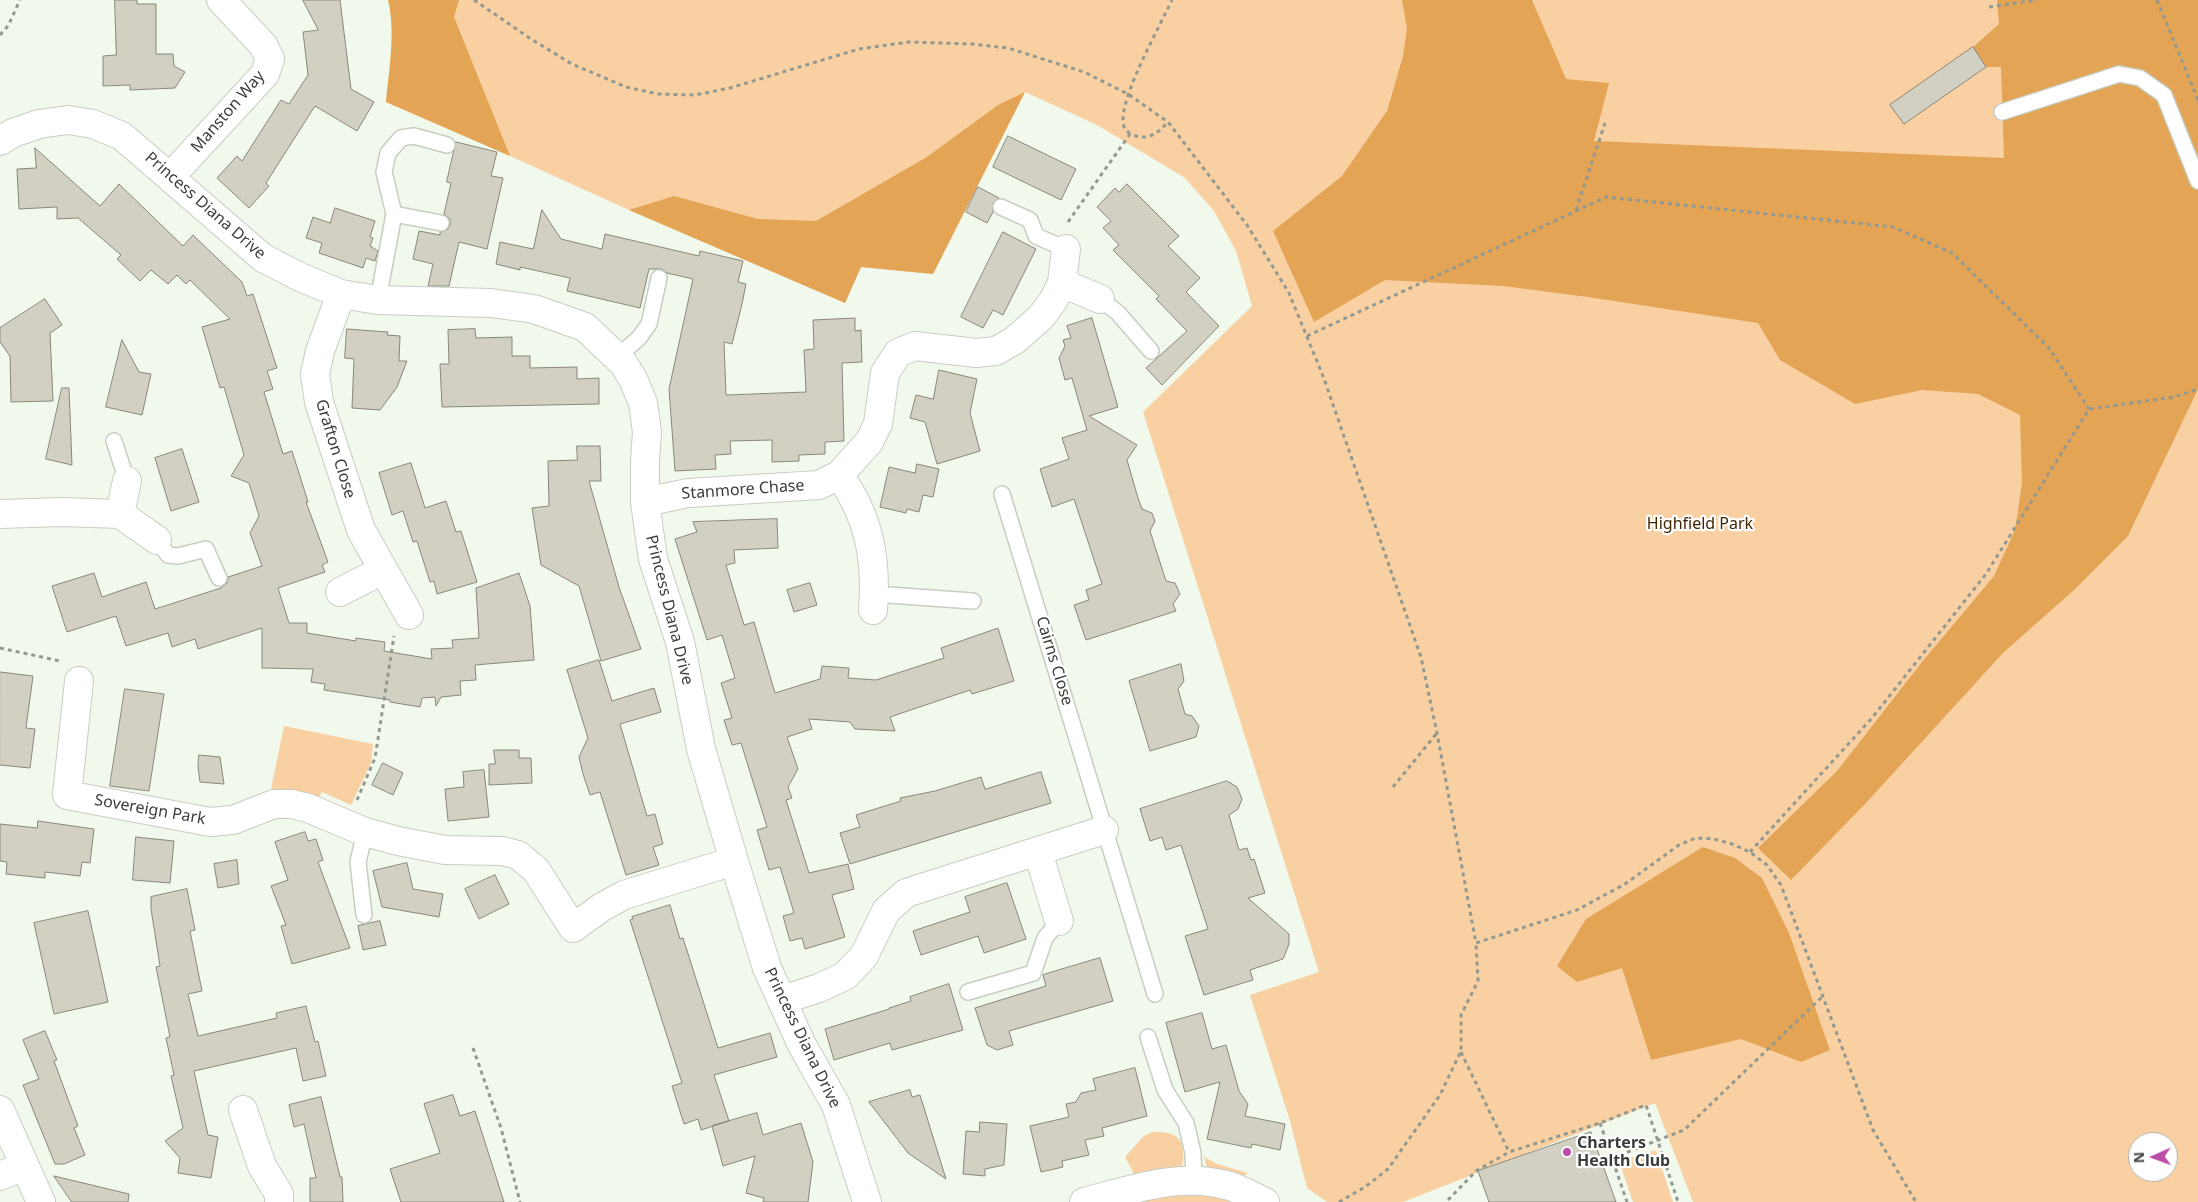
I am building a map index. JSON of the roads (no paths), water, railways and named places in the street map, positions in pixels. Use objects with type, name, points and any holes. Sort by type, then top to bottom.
[{"type":"street","name":"Manston Way","points":[[171,176],[265,74],[270,59],[263,45],[221,0]]},
{"type":"street","name":"Princess Diana Drive","points":[[0,141],[13,133],[39,124],[68,120],[93,124],[122,136],[171,176],[263,258],[300,277],[341,294],[378,300],[492,303],[534,308],[584,327],[617,357],[633,379],[643,403],[647,432],[645,502],[653,559],[680,642],[701,749],[767,968],[802,1045],[836,1105],[868,1202]]},
{"type":"street","name":"Stanmore Chase","points":[[645,502],[688,493],[819,485],[839,475],[869,442],[878,424],[885,374],[898,352],[915,346],[976,353],[996,351],[1015,340],[1041,317],[1053,301],[1062,282],[1066,249]]},
{"type":"street","points":[[1062,282],[1100,299]]},
{"type":"street","name":"Grafton Close","points":[[341,294],[318,359],[315,374],[319,402],[361,530],[409,615]]},
{"type":"street","points":[[839,475],[852,493],[865,520],[871,551],[874,602]]},
{"type":"street","points":[[120,514],[126,481]]},
{"type":"street","points":[[0,514],[62,512],[120,514],[157,540]]},
{"type":"street","points":[[340,592],[383,570]]},
{"type":"street","name":"Sovereign Park","points":[[79,681],[68,795],[210,822],[233,820],[274,804],[291,804],[308,808],[365,832],[445,850],[502,851],[518,855],[536,870],[574,928],[602,907],[624,895],[734,860]]},
{"type":"street","points":[[782,1000],[819,988],[845,976],[864,956],[886,911],[906,893],[1104,830]]},
{"type":"street","points":[[1038,852],[1059,921]]},
{"type":"street","points":[[0,1110],[41,1202]]},
{"type":"street","points":[[242,1110],[262,1166],[279,1194],[279,1202]]},
{"type":"street","points":[[0,1176],[24,1166]]},
{"type":"street","points":[[1084,1202],[1164,1181],[1194,1180],[1231,1186],[1266,1202]]},
{"type":"lane","points":[[2002,112],[2119,74],[2140,78],[2164,95],[2198,181]]},
{"type":"lane","points":[[378,300],[394,214],[384,172],[388,153],[401,138],[414,136],[447,146]]},
{"type":"lane","points":[[1001,207],[1030,220],[1036,236],[1066,249]]},
{"type":"lane","points":[[394,214],[441,223]]},
{"type":"lane","points":[[617,357],[639,338],[649,324],[659,278]]},
{"type":"lane","points":[[1100,299],[1118,312],[1151,351]]},
{"type":"lane","points":[[114,441],[126,481]]},
{"type":"lane","name":"Cairns Close","points":[[1002,494],[1155,994]]},
{"type":"lane","points":[[157,540],[168,555],[178,556],[206,549],[218,578]]},
{"type":"lane","points":[[874,602],[973,601]]},
{"type":"lane","points":[[364,915],[358,862],[365,832]]},
{"type":"lane","points":[[968,992],[1033,973],[1045,938],[1059,921]]},
{"type":"lane","points":[[1148,1038],[1165,1090],[1186,1123],[1193,1153],[1194,1180]]},
{"type":"place","name":"Charters Health Club","points":[[1567,1152]]},
{"type":"park label","name":"Highfield Park","points":[[1700,524]]}]
